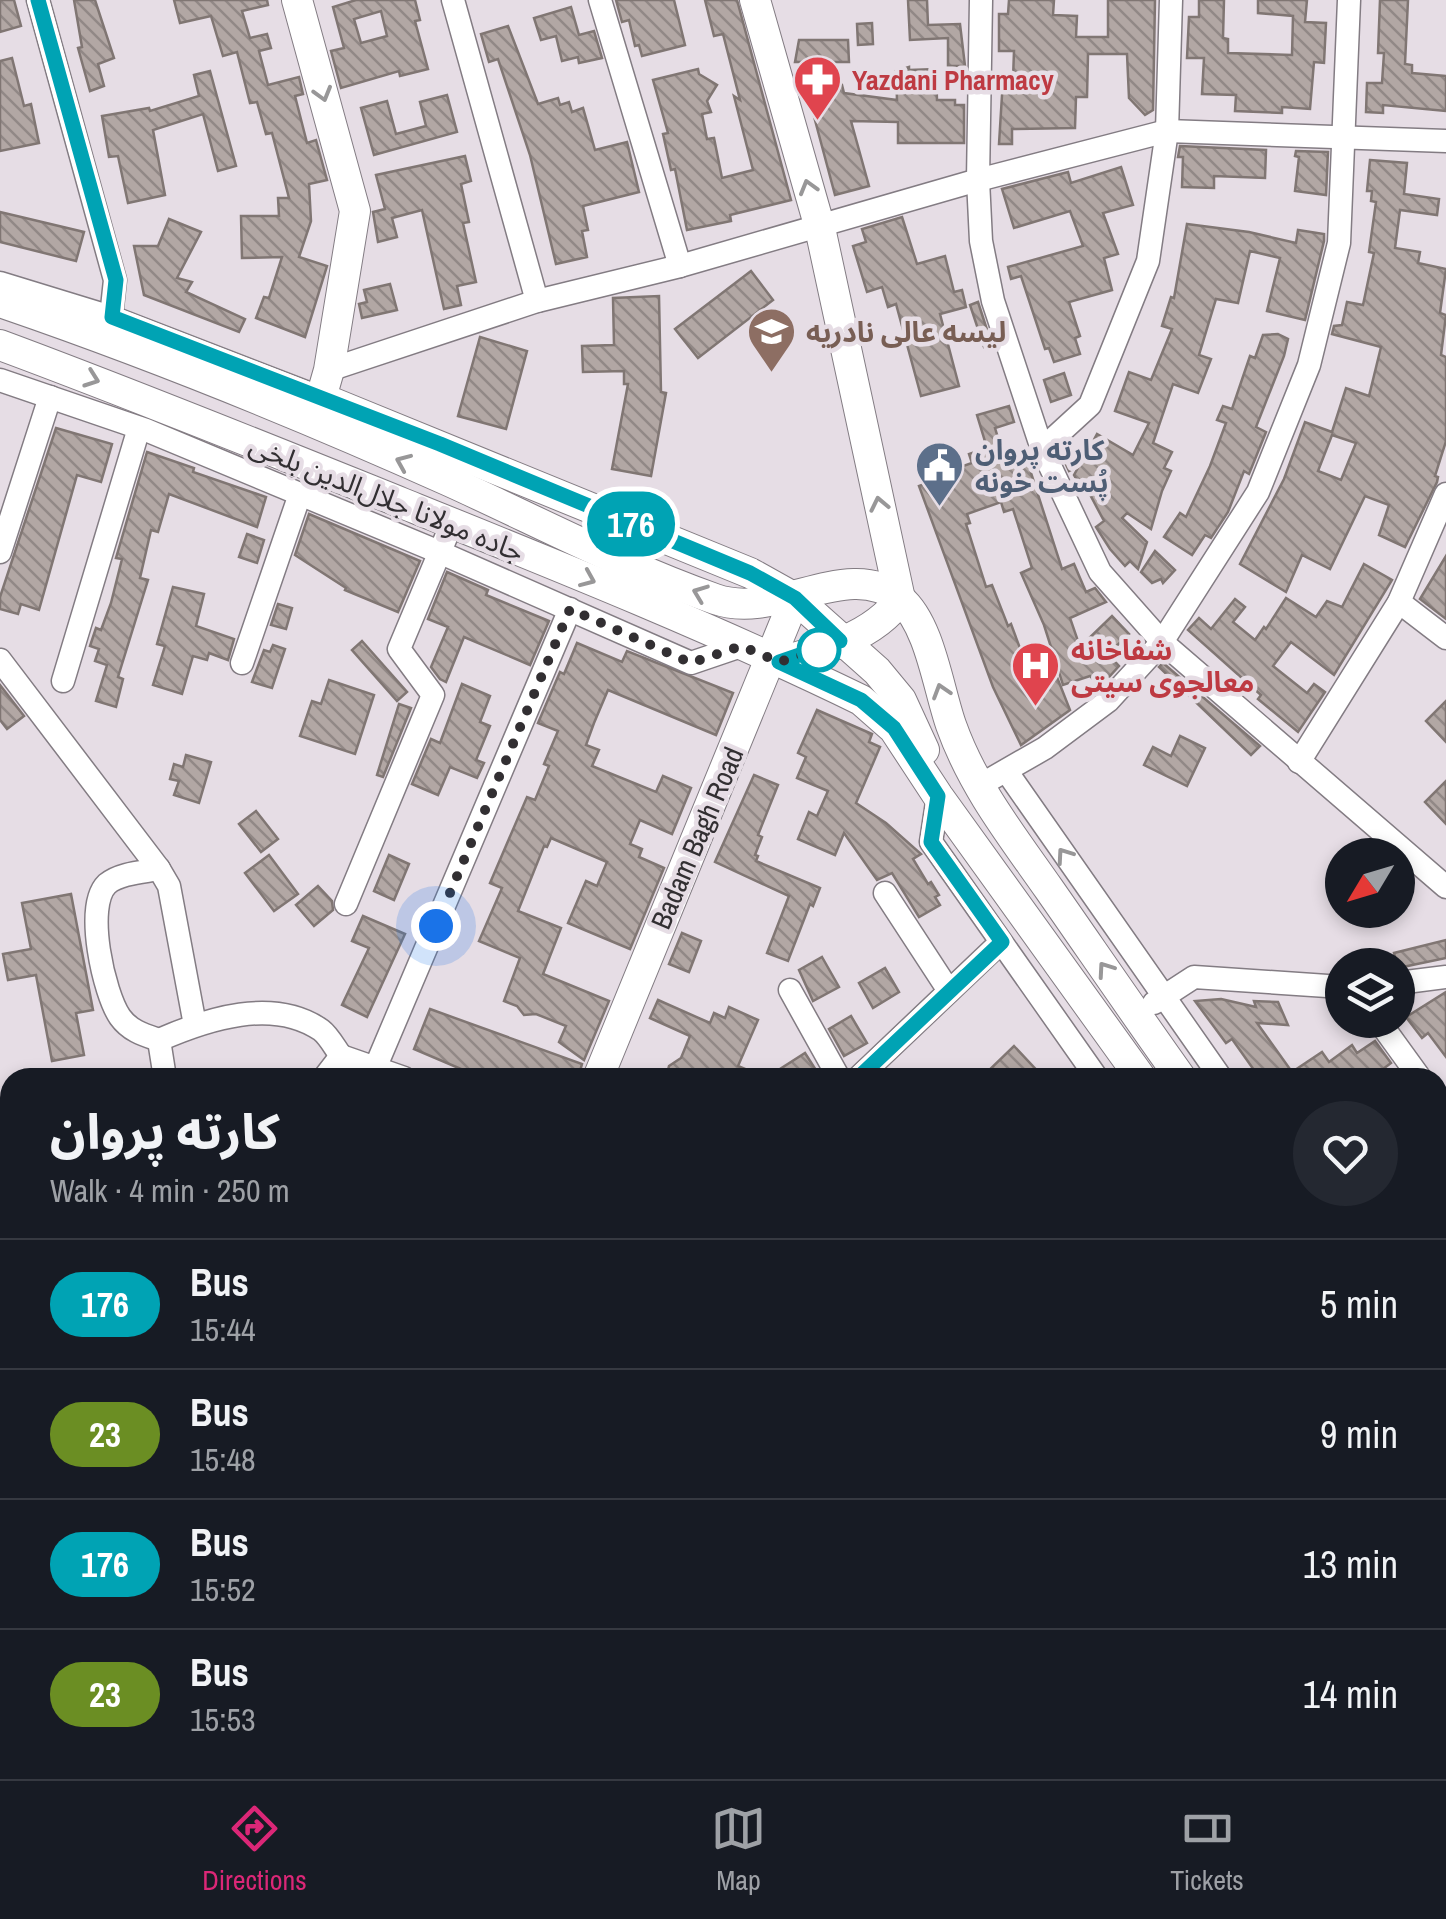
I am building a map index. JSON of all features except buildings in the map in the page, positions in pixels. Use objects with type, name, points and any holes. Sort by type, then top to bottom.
[{"type":"main road","points":[[296,0],[355,211],[325,384],[750,573],[795,598],[877,671],[901,700],[924,750],[931,786]]},
{"type":"main road","points":[[754,0],[820,228],[900,599],[921,628],[952,727],[977,787],[1174,1068]]},
{"type":"main road","name":"جاده مولانا جلال‌الدین بلخی","points":[[0,302],[186,370],[720,601],[749,606],[795,598],[844,583],[876,584],[900,599]]},
{"type":"main road","name":"جاده مولانا جلال‌الدین بلخی","points":[[0,345],[452,523],[861,700],[894,728],[931,786],[1134,1068]]},
{"type":"main road","name":"Badam Bagh Road","points":[[602,1068],[775,661],[795,598]]},
{"type":"main road","points":[[775,661],[840,641],[878,623],[900,599]]},
{"type":"street","points":[[38,0],[116,280],[112,317]]},
{"type":"street","points":[[453,0],[537,300]]},
{"type":"street","points":[[600,0],[680,266]]},
{"type":"street","points":[[981,0],[978,180],[981,241],[993,301],[1042,449],[1100,572],[1162,642],[1446,888]]},
{"type":"street","points":[[1042,449],[1090,406],[1148,261],[1167,131],[1172,0]]},
{"type":"street","points":[[977,787],[1045,748],[1108,701],[1162,642],[1258,492],[1309,365],[1339,243],[1350,0]]},
{"type":"street","points":[[0,283],[325,384],[537,300],[680,266],[978,180],[1167,131],[1446,142]]},
{"type":"street","points":[[0,380],[139,428],[439,552],[691,663],[741,646]]},
{"type":"street","points":[[0,552],[50,397]]},
{"type":"street","points":[[64,681],[139,428]]},
{"type":"street","points":[[242,663],[300,494]]},
{"type":"street","points":[[1299,762],[1398,602],[1446,494]]},
{"type":"street","points":[[346,904],[433,695],[399,649],[452,523]]},
{"type":"street","points":[[1398,602],[1446,638]]},
{"type":"street","points":[[376,1066],[570,609]]},
{"type":"street","points":[[0,660],[169,886],[194,1025]]},
{"type":"street","points":[[1007,772],[1214,1068]]},
{"type":"street","points":[[931,786],[931,842],[1090,1068]]},
{"type":"street","points":[[159,869],[106,884],[98,903],[96,927],[108,992],[120,1018],[135,1032],[159,1040],[194,1025],[262,1011],[322,1031],[340,1056],[381,1068]]},
{"type":"street","points":[[885,893],[949,991]]},
{"type":"street","points":[[868,1068],[1002,942]]},
{"type":"street","points":[[1137,1016],[1194,977],[1325,986]]},
{"type":"street","points":[[1415,981],[1446,977]]},
{"type":"street","points":[[790,990],[833,1068]]},
{"type":"street","points":[[1391,1038],[1413,1068]]},
{"type":"street","points":[[159,1040],[163,1068]]},
{"type":"street","points":[[331,1068],[340,1056]]},
{"type":"bus line","name":"176","points":[[38,0],[116,280],[112,317],[440,444],[750,573],[795,598],[840,641],[779,662],[861,700],[894,728],[938,796],[931,842],[1002,942],[869,1068]]},
{"type":"place","name":"Yazdani Pharmacy","points":[[817,122]]},
{"type":"place","name":"لیسه عالی نادریه","points":[[771,374]]},
{"type":"place","name":"کارته پروان پُست خونه","points":[[940,508]]},
{"type":"place","name":"شفاخانه معالجوی سیتی","points":[[1036,708]]},
{"type":"route","points":[[436,926],[570,609],[691,663],[741,646],[779,662],[819,650]]}]
